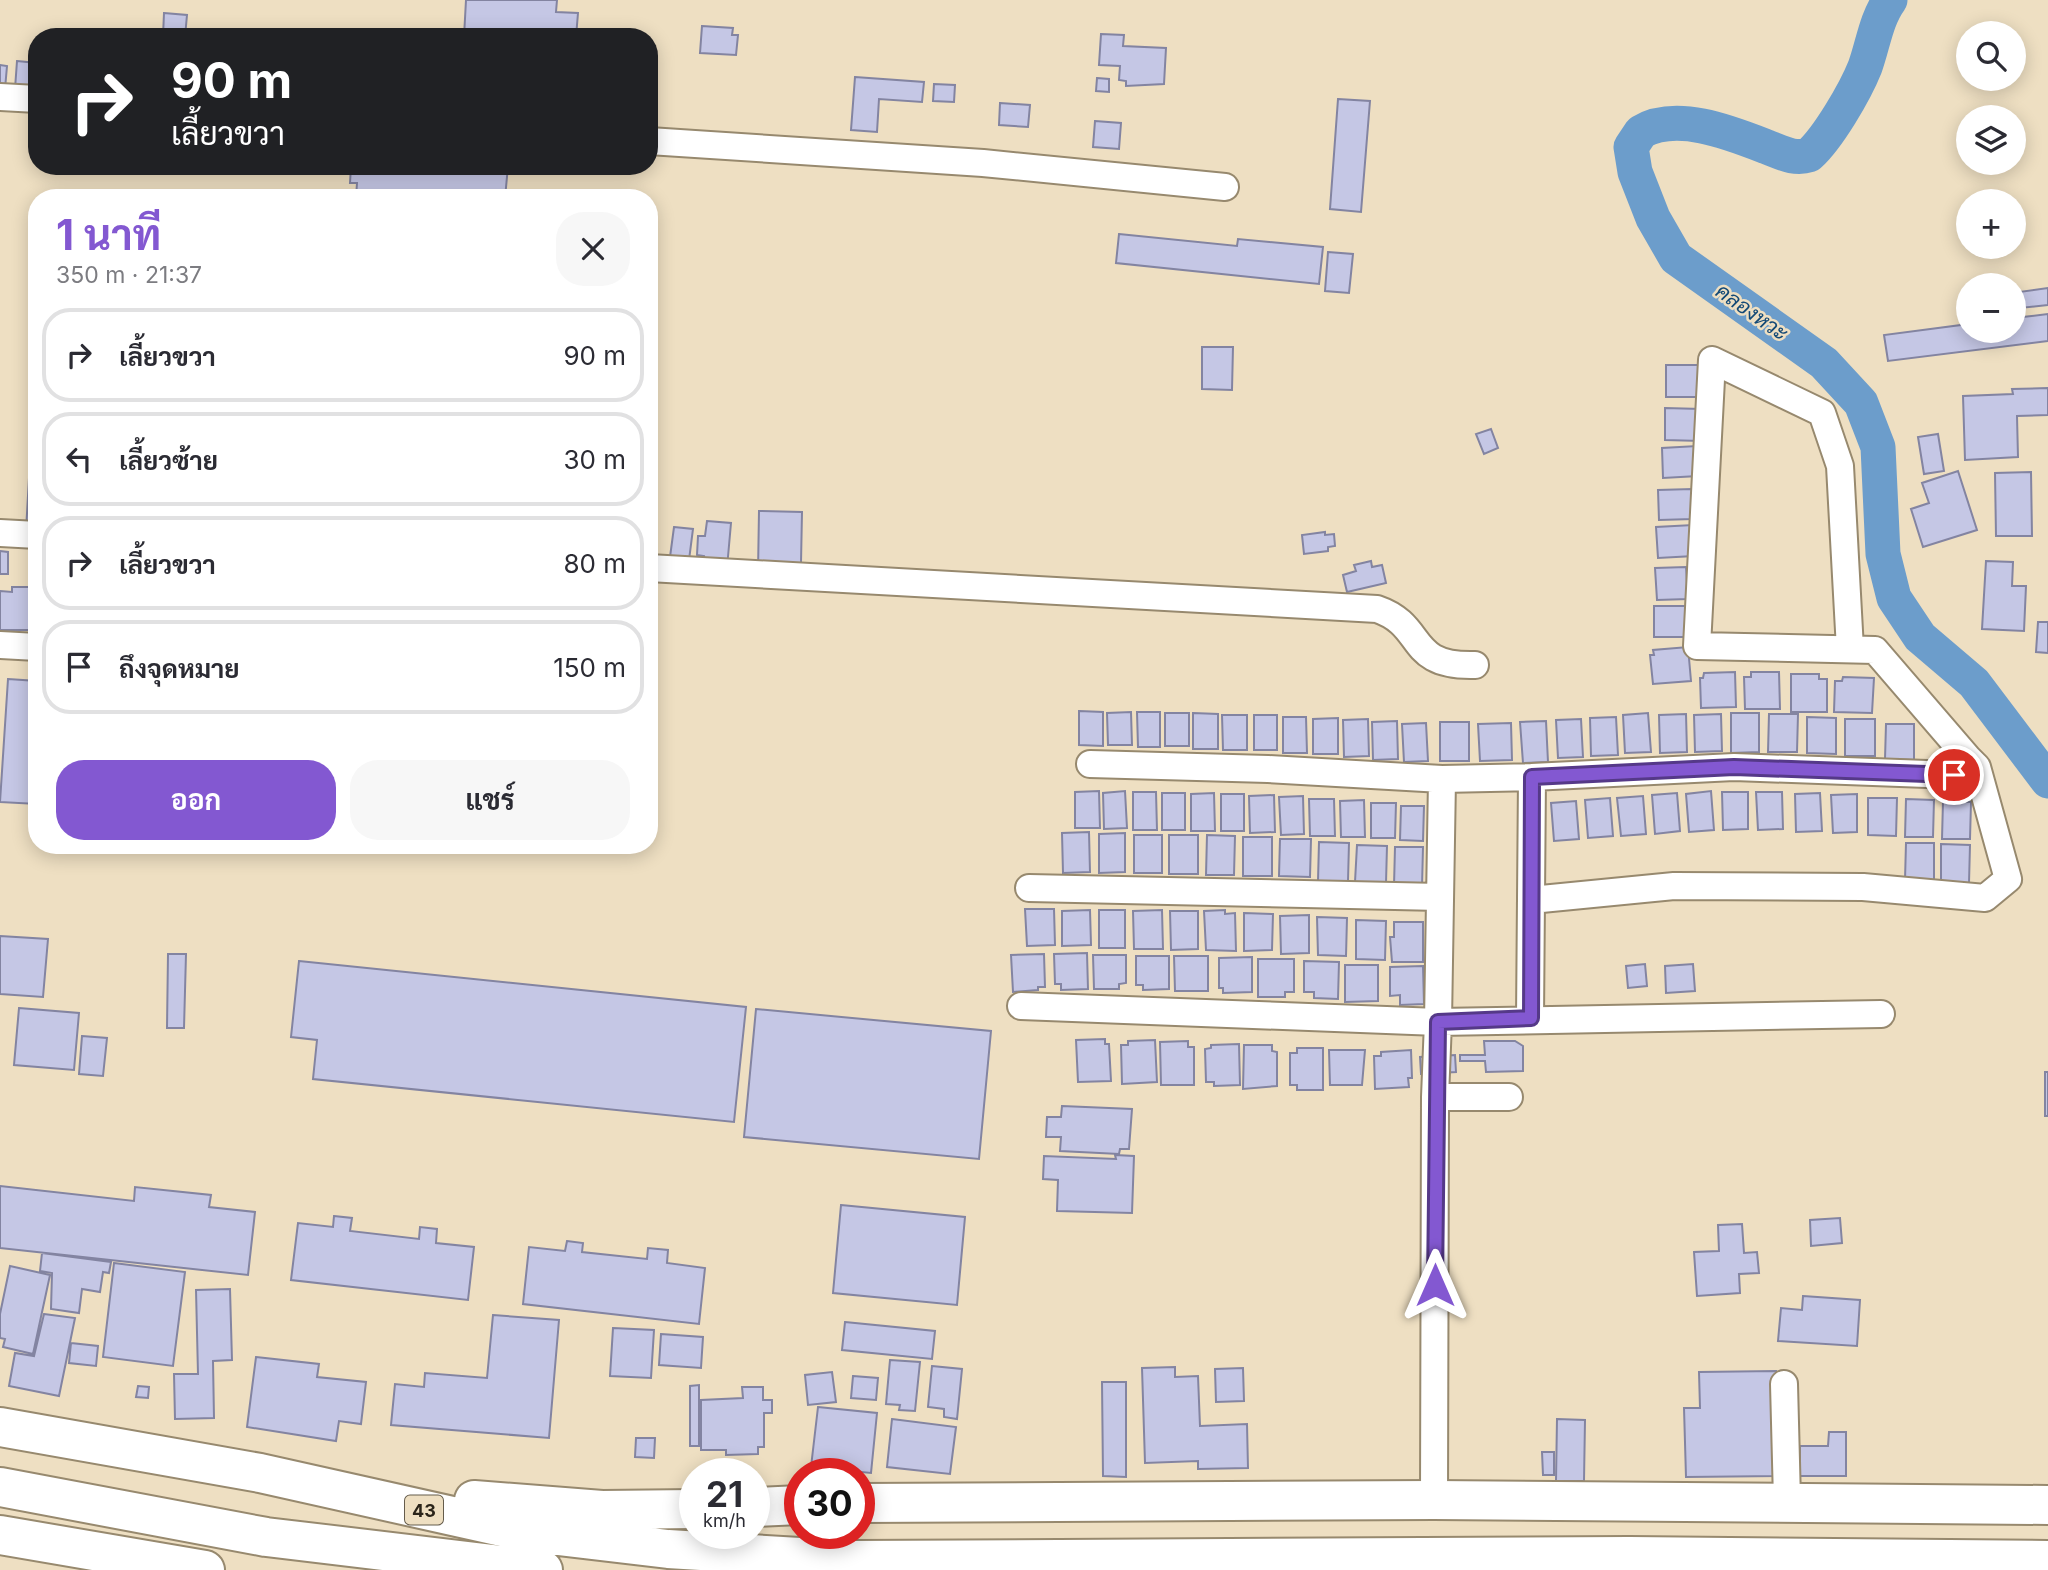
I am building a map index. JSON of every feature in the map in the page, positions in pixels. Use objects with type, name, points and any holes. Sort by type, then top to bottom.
[{"type":"highway","name":"43","points":[[0,1427],[260,1474],[524,1532],[668,1549],[852,1560],[1630,1556],[2048,1560]]},
{"type":"highway","points":[[260,1474],[509,1504],[601,1510],[679,1508]]},
{"type":"highway","points":[[0,1487],[266,1537],[543,1570]]},
{"type":"highway","points":[[875,1503],[1787,1500],[2048,1505]]},
{"type":"highway","points":[[0,1535],[205,1570]]},
{"type":"highway","name":"43","points":[[784,1570],[852,1560]]},
{"type":"street","points":[[0,97],[28,99]]},
{"type":"street","points":[[658,142],[983,163],[1225,187]]},
{"type":"street","points":[[1531,900],[1674,886],[1863,887],[1985,898],[2008,879],[1977,767],[1875,650],[1697,646],[1712,360],[1822,413],[1840,466],[1850,649]]},
{"type":"street","points":[[0,533],[28,535]]},
{"type":"street","points":[[658,569],[1377,609],[1401,622],[1424,652],[1441,663],[1475,665]]},
{"type":"street","points":[[0,645],[28,647]]},
{"type":"street","points":[[1090,764],[1268,769],[1442,779],[1734,767],[1954,775],[1968,758]]},
{"type":"street","points":[[1531,1018],[1532,777]]},
{"type":"street","points":[[1434,1500],[1435,1097],[1442,779]]},
{"type":"street","points":[[1029,888],[1440,897]]},
{"type":"street","points":[[1021,1006],[1438,1022],[1531,1018],[1881,1014]]},
{"type":"street","points":[[1435,1097],[1509,1097]]},
{"type":"street","points":[[1784,1384],[1787,1500]]},
{"type":"building","points":[[466,0],[557,0],[556,12],[578,13],[577,28],[464,28]]},
{"type":"building","points":[[164,13],[187,15],[186,28],[163,28]]},
{"type":"building","points":[[702,26],[733,28],[732,35],[738,35],[736,55],[700,53]]},
{"type":"building","points":[[1101,34],[1124,35],[1123,46],[1166,48],[1164,84],[1126,86],[1126,81],[1119,80],[1120,66],[1099,65]]},
{"type":"building","points":[[17,61],[28,62],[28,90],[15,89]]},
{"type":"building","points":[[0,65],[7,66],[5,89],[0,88]]},
{"type":"building","points":[[855,77],[924,82],[922,102],[879,99],[877,132],[851,130]]},
{"type":"building","points":[[1097,78],[1109,79],[1109,92],[1096,91]]},
{"type":"building","points":[[934,84],[955,85],[954,102],[933,101]]},
{"type":"building","points":[[1338,99],[1370,101],[1361,212],[1330,209]]},
{"type":"building","points":[[1000,103],[1030,105],[1028,127],[999,125]]},
{"type":"building","points":[[1095,121],[1121,123],[1119,149],[1093,147]]},
{"type":"building","points":[[350,175],[507,175],[506,189],[357,189],[357,183],[350,183]]},
{"type":"building","points":[[1119,234],[1237,246],[1238,239],[1323,247],[1319,284],[1116,263]]},
{"type":"building","points":[[1328,252],[1353,254],[1349,293],[1325,291]]},
{"type":"building","points":[[2048,288],[2048,305],[2026,307],[2026,291]]},
{"type":"building","points":[[2048,314],[2048,341],[1888,361],[1884,335],[1956,326],[1956,343],[2026,343],[2026,317]]},
{"type":"building","points":[[1202,347],[1233,347],[1232,390],[1202,389]]},
{"type":"building","points":[[1666,365],[1700,365],[1700,397],[1666,397]]},
{"type":"building","points":[[2048,388],[2048,415],[2017,416],[2018,457],[1965,460],[1963,396],[2013,394],[2012,389]]},
{"type":"building","points":[[1665,408],[1701,409],[1701,441],[1665,440]]},
{"type":"building","points":[[1491,429],[1498,448],[1484,454],[1476,434]]},
{"type":"building","points":[[1938,434],[1944,471],[1924,474],[1918,437]]},
{"type":"building","points":[[1697,446],[1698,476],[1663,478],[1662,448]]},
{"type":"building","points":[[1958,471],[1977,530],[1923,547],[1911,509],[1929,503],[1922,483]]},
{"type":"building","points":[[2031,472],[2032,536],[1996,536],[1995,473]]},
{"type":"building","points":[[1692,489],[1693,519],[1659,520],[1658,490]]},
{"type":"building","points":[[28,496],[28,531],[26,531]]},
{"type":"building","points":[[759,511],[802,512],[801,563],[788,563],[758,572]]},
{"type":"building","points":[[707,521],[731,523],[727,568],[703,566],[704,556],[697,555],[698,536],[705,536]]},
{"type":"building","points":[[1693,525],[1694,556],[1658,558],[1656,527]]},
{"type":"building","points":[[674,527],[693,529],[689,560],[670,557]]},
{"type":"building","points":[[1325,532],[1325,535],[1334,534],[1335,546],[1328,547],[1328,551],[1304,554],[1302,535]]},
{"type":"building","points":[[0,551],[8,552],[8,574],[0,574]]},
{"type":"building","points":[[1371,561],[1372,567],[1382,565],[1386,583],[1347,592],[1343,575],[1356,571],[1354,565]]},
{"type":"building","points":[[1986,561],[2013,562],[2012,586],[2026,586],[2024,631],[1982,629]]},
{"type":"building","points":[[1686,567],[1688,599],[1657,600],[1655,568]]},
{"type":"building","points":[[12,587],[28,587],[28,630],[0,630],[0,591],[12,592]]},
{"type":"building","points":[[1654,606],[1688,606],[1688,637],[1654,637]]},
{"type":"building","points":[[2038,622],[2048,622],[2048,653],[2036,652]]},
{"type":"building","points":[[1688,647],[1691,681],[1653,684],[1650,655],[1654,655],[1653,650]]},
{"type":"building","points":[[1735,672],[1736,707],[1701,708],[1700,678],[1703,678],[1704,673]]},
{"type":"building","points":[[1751,672],[1779,672],[1780,709],[1745,709],[1744,677],[1751,677]]},
{"type":"building","points":[[1791,674],[1819,674],[1819,679],[1827,679],[1827,712],[1791,712]]},
{"type":"building","points":[[1843,677],[1874,678],[1872,713],[1834,712],[1835,681],[1842,681]]},
{"type":"building","points":[[8,679],[28,680],[28,804],[0,802]]},
{"type":"building","points":[[1079,711],[1103,712],[1103,746],[1079,745]]},
{"type":"building","points":[[1131,712],[1132,745],[1108,745],[1107,713]]},
{"type":"building","points":[[1137,712],[1160,712],[1160,747],[1138,747]]},
{"type":"building","points":[[1165,713],[1189,713],[1189,746],[1165,746]]},
{"type":"building","points":[[1193,713],[1218,714],[1218,749],[1193,749]]},
{"type":"building","points":[[1648,713],[1651,752],[1625,753],[1623,715]]},
{"type":"building","points":[[1731,713],[1759,713],[1759,752],[1731,753]]},
{"type":"building","points":[[1686,714],[1687,752],[1660,753],[1659,715]]},
{"type":"building","points":[[1721,714],[1722,751],[1695,752],[1694,715]]},
{"type":"building","points":[[1769,714],[1798,714],[1797,752],[1768,752]]},
{"type":"building","points":[[1222,715],[1247,715],[1247,750],[1223,750]]},
{"type":"building","points":[[1254,715],[1277,715],[1277,750],[1254,750]]},
{"type":"building","points":[[1283,717],[1306,717],[1307,753],[1283,753]]},
{"type":"building","points":[[1616,717],[1618,755],[1591,756],[1590,718]]},
{"type":"building","points":[[1807,717],[1836,718],[1836,754],[1807,753]]},
{"type":"building","points":[[1338,718],[1338,754],[1313,754],[1313,719]]},
{"type":"building","points":[[1368,719],[1369,756],[1344,757],[1343,720]]},
{"type":"building","points":[[1581,719],[1583,757],[1558,758],[1556,720]]},
{"type":"building","points":[[1845,719],[1875,719],[1875,756],[1845,756]]},
{"type":"building","points":[[1397,721],[1398,759],[1373,760],[1372,722]]},
{"type":"building","points":[[1546,721],[1548,762],[1523,763],[1520,722]]},
{"type":"building","points":[[1440,722],[1469,722],[1469,761],[1440,761]]},
{"type":"building","points":[[1426,723],[1428,761],[1404,762],[1402,724]]},
{"type":"building","points":[[1511,723],[1512,760],[1480,761],[1478,724]]},
{"type":"building","points":[[1886,724],[1914,724],[1914,760],[1885,759]]},
{"type":"building","points":[[1099,791],[1100,828],[1075,828],[1075,792]]},
{"type":"building","points":[[1125,791],[1127,828],[1104,829],[1103,793]]},
{"type":"building","points":[[1711,791],[1714,830],[1689,832],[1686,794]]},
{"type":"building","points":[[1133,792],[1156,792],[1157,830],[1133,830]]},
{"type":"building","points":[[1722,792],[1748,792],[1748,829],[1723,830]]},
{"type":"building","points":[[1756,792],[1782,792],[1783,829],[1758,830]]},
{"type":"building","points":[[1162,793],[1185,793],[1185,830],[1162,830]]},
{"type":"building","points":[[1214,793],[1215,831],[1191,831],[1191,794]]},
{"type":"building","points":[[1677,793],[1680,831],[1655,834],[1652,795]]},
{"type":"building","points":[[1820,793],[1822,831],[1796,832],[1795,794]]},
{"type":"building","points":[[1221,794],[1244,794],[1244,831],[1221,831]]},
{"type":"building","points":[[1857,794],[1857,832],[1833,833],[1831,795]]},
{"type":"building","points":[[1274,795],[1275,832],[1250,833],[1249,796]]},
{"type":"building","points":[[1303,796],[1304,834],[1281,835],[1279,797]]},
{"type":"building","points":[[1643,796],[1646,834],[1621,836],[1617,798]]},
{"type":"building","points":[[1610,798],[1613,836],[1588,838],[1585,800]]},
{"type":"building","points":[[1868,798],[1897,798],[1896,836],[1868,835]]},
{"type":"building","points":[[1309,799],[1334,799],[1335,836],[1310,836]]},
{"type":"building","points":[[1906,799],[1934,800],[1933,837],[1905,837]]},
{"type":"building","points":[[1364,800],[1365,837],[1341,837],[1340,801]]},
{"type":"building","points":[[1576,801],[1579,839],[1554,841],[1551,803]]},
{"type":"building","points":[[1943,801],[1971,802],[1970,839],[1942,839]]},
{"type":"building","points":[[1371,803],[1396,803],[1395,838],[1371,838]]},
{"type":"building","points":[[1401,806],[1424,806],[1423,841],[1400,840]]},
{"type":"building","points":[[1089,832],[1090,872],[1063,873],[1062,833]]},
{"type":"building","points":[[1125,833],[1125,872],[1099,873],[1099,834]]},
{"type":"building","points":[[1134,835],[1162,835],[1162,873],[1134,873]]},
{"type":"building","points":[[1169,835],[1198,835],[1198,874],[1169,874]]},
{"type":"building","points":[[1207,835],[1235,836],[1234,875],[1206,875]]},
{"type":"building","points":[[1243,837],[1272,837],[1272,876],[1243,876]]},
{"type":"building","points":[[1280,839],[1311,839],[1310,877],[1279,876]]},
{"type":"building","points":[[1319,842],[1349,843],[1348,881],[1318,881]]},
{"type":"building","points":[[1906,843],[1934,843],[1934,880],[1905,880]]},
{"type":"building","points":[[1941,844],[1970,845],[1969,883],[1941,882]]},
{"type":"building","points":[[1357,845],[1387,846],[1386,883],[1355,882]]},
{"type":"building","points":[[1395,847],[1423,847],[1422,887],[1394,886]]},
{"type":"building","points":[[1025,909],[1054,909],[1055,945],[1027,946]]},
{"type":"building","points":[[1090,910],[1091,945],[1062,946],[1062,911]]},
{"type":"building","points":[[1099,910],[1125,910],[1125,948],[1099,948]]},
{"type":"building","points":[[1162,910],[1163,949],[1134,949],[1133,911]]},
{"type":"building","points":[[1225,910],[1225,914],[1235,913],[1236,951],[1206,950],[1204,911]]},
{"type":"building","points":[[1170,911],[1198,911],[1198,949],[1171,950]]},
{"type":"building","points":[[1244,913],[1273,914],[1272,950],[1244,951]]},
{"type":"building","points":[[1309,915],[1309,953],[1281,954],[1280,916]]},
{"type":"building","points":[[1317,917],[1347,918],[1346,956],[1318,955]]},
{"type":"building","points":[[1356,920],[1386,921],[1385,960],[1356,959]]},
{"type":"building","points":[[1394,922],[1423,922],[1423,962],[1392,962],[1390,937],[1394,937]]},
{"type":"building","points":[[0,936],[48,939],[43,997],[0,994]]},
{"type":"building","points":[[1087,953],[1088,989],[1061,990],[1061,984],[1055,984],[1054,954]]},
{"type":"building","points":[[168,954],[186,954],[184,1028],[167,1028]]},
{"type":"building","points":[[1044,954],[1045,987],[1013,992],[1011,955]]},
{"type":"building","points":[[1093,955],[1126,955],[1126,983],[1119,984],[1119,989],[1094,989]]},
{"type":"building","points":[[1136,956],[1169,956],[1169,989],[1143,990],[1143,985],[1136,985]]},
{"type":"building","points":[[1174,956],[1208,956],[1208,991],[1175,991]]},
{"type":"building","points":[[1252,957],[1252,992],[1223,993],[1223,988],[1219,988],[1219,958]]},
{"type":"building","points":[[1258,959],[1294,959],[1294,992],[1285,992],[1285,997],[1258,997]]},
{"type":"building","points":[[299,961],[746,1007],[734,1122],[313,1079],[317,1040],[291,1037]]},
{"type":"building","points":[[1304,961],[1339,962],[1338,999],[1314,998],[1314,992],[1304,992]]},
{"type":"building","points":[[1645,964],[1647,986],[1628,988],[1626,966]]},
{"type":"building","points":[[1693,964],[1695,991],[1666,993],[1665,966]]},
{"type":"building","points":[[1345,965],[1378,965],[1378,1001],[1345,1002]]},
{"type":"building","points":[[1423,966],[1424,1004],[1400,1005],[1400,995],[1390,996],[1390,967]]},
{"type":"building","points":[[19,1008],[79,1013],[74,1070],[14,1065]]},
{"type":"building","points":[[756,1009],[991,1031],[979,1159],[744,1137]]},
{"type":"building","points":[[82,1036],[107,1038],[103,1076],[79,1074]]},
{"type":"building","points":[[1105,1039],[1105,1044],[1109,1044],[1111,1081],[1078,1082],[1076,1040]]},
{"type":"building","points":[[1155,1040],[1157,1082],[1122,1084],[1121,1045],[1128,1045],[1128,1041]]},
{"type":"building","points":[[1188,1041],[1188,1047],[1194,1047],[1194,1085],[1161,1085],[1160,1042]]},
{"type":"building","points":[[1484,1041],[1515,1041],[1523,1046],[1523,1071],[1486,1072],[1485,1061],[1460,1061],[1460,1055],[1485,1055]]},
{"type":"building","points":[[1239,1044],[1240,1085],[1214,1086],[1214,1082],[1206,1082],[1205,1049],[1211,1048],[1211,1045]]},
{"type":"building","points":[[1244,1045],[1272,1045],[1272,1051],[1277,1052],[1277,1086],[1243,1089]]},
{"type":"building","points":[[1297,1048],[1323,1048],[1323,1090],[1297,1090],[1297,1085],[1290,1085],[1290,1053],[1297,1053]]},
{"type":"building","points":[[1329,1050],[1365,1050],[1362,1085],[1330,1085]]},
{"type":"building","points":[[1411,1050],[1412,1078],[1408,1078],[1409,1087],[1375,1089],[1374,1056],[1381,1056],[1381,1052]]},
{"type":"building","points":[[1455,1055],[1456,1072],[1421,1074],[1420,1057]]},
{"type":"building","points":[[2045,1072],[2048,1072],[2048,1116],[2045,1116]]},
{"type":"building","points":[[1062,1106],[1132,1109],[1129,1149],[1120,1149],[1119,1154],[1060,1151],[1061,1137],[1046,1137],[1047,1117],[1061,1117]]},
{"type":"building","points":[[1115,1155],[1134,1156],[1132,1213],[1057,1211],[1058,1180],[1043,1179],[1044,1156],[1116,1159]]},
{"type":"building","points":[[0,1186],[134,1201],[135,1187],[211,1195],[209,1207],[255,1212],[248,1275],[0,1248]]},
{"type":"building","points":[[841,1205],[965,1217],[957,1305],[833,1293]]},
{"type":"building","points":[[334,1216],[352,1218],[350,1231],[419,1239],[420,1227],[437,1229],[436,1243],[474,1247],[468,1300],[291,1280],[298,1223],[333,1227]]},
{"type":"building","points":[[1840,1218],[1842,1243],[1811,1246],[1810,1220]]},
{"type":"building","points":[[1742,1224],[1744,1253],[1757,1252],[1759,1273],[1739,1274],[1740,1293],[1697,1296],[1694,1252],[1719,1251],[1718,1225]]},
{"type":"building","points":[[567,1241],[583,1243],[582,1252],[647,1259],[648,1248],[668,1250],[667,1263],[705,1268],[699,1324],[523,1304],[529,1247],[565,1251]]},
{"type":"building","points":[[42,1253],[111,1262],[109,1273],[103,1272],[100,1292],[82,1289],[79,1313],[51,1309],[52,1273],[40,1271]]},
{"type":"building","points":[[114,1263],[185,1272],[173,1366],[103,1357]]},
{"type":"building","points":[[10,1266],[50,1275],[33,1354],[3,1347],[5,1339],[0,1338],[0,1314]]},
{"type":"building","points":[[230,1289],[232,1360],[213,1361],[214,1418],[175,1419],[174,1374],[198,1374],[196,1290]]},
{"type":"building","points":[[1803,1296],[1860,1300],[1857,1346],[1778,1341],[1781,1308],[1802,1310]]},
{"type":"building","points":[[44,1314],[75,1318],[59,1396],[9,1386],[15,1353],[34,1356]]},
{"type":"building","points":[[493,1315],[559,1320],[549,1438],[391,1425],[395,1384],[424,1387],[425,1373],[487,1378]]},
{"type":"building","points":[[845,1322],[935,1331],[932,1359],[842,1350]]},
{"type":"building","points":[[613,1328],[654,1330],[651,1378],[610,1376]]},
{"type":"building","points":[[661,1334],[703,1337],[701,1368],[659,1365]]},
{"type":"building","points":[[71,1343],[98,1346],[96,1366],[69,1363]]},
{"type":"building","points":[[256,1357],[319,1364],[317,1377],[366,1382],[361,1424],[339,1421],[336,1441],[247,1427]]},
{"type":"building","points":[[890,1360],[920,1362],[915,1411],[899,1410],[900,1405],[886,1404]]},
{"type":"building","points":[[932,1366],[962,1369],[957,1419],[944,1417],[944,1409],[928,1407]]},
{"type":"building","points":[[1175,1367],[1175,1377],[1198,1376],[1200,1426],[1247,1424],[1248,1468],[1198,1469],[1198,1461],[1145,1463],[1142,1368]]},
{"type":"building","points":[[1243,1368],[1244,1401],[1216,1402],[1215,1369]]},
{"type":"building","points":[[1776,1371],[1778,1476],[1686,1477],[1684,1408],[1700,1408],[1699,1372]]},
{"type":"building","points":[[832,1372],[836,1402],[808,1405],[805,1375]]},
{"type":"building","points":[[853,1376],[878,1378],[876,1400],[851,1398]]},
{"type":"building","points":[[1102,1382],[1126,1382],[1126,1477],[1103,1476]]},
{"type":"building","points":[[699,1385],[699,1446],[690,1446],[690,1386]]},
{"type":"building","points":[[138,1386],[149,1387],[148,1398],[136,1397]]},
{"type":"building","points":[[742,1387],[763,1387],[763,1400],[772,1400],[772,1413],[764,1413],[764,1447],[758,1447],[758,1454],[726,1455],[726,1450],[701,1450],[701,1400],[743,1398]]},
{"type":"building","points":[[818,1407],[877,1413],[872,1458],[812,1458]]},
{"type":"building","points":[[892,1419],[956,1427],[950,1474],[887,1467]]},
{"type":"building","points":[[1557,1419],[1585,1420],[1584,1481],[1556,1481]]},
{"type":"building","points":[[1829,1432],[1846,1432],[1846,1476],[1800,1476],[1800,1446],[1828,1446]]},
{"type":"building","points":[[636,1438],[655,1438],[654,1458],[635,1457]]},
{"type":"building","points":[[1542,1452],[1554,1452],[1554,1475],[1543,1475]]},
{"type":"waterway","name":"คลองหวะ","points":[[1890,0],[1881,15],[1865,67],[1855,89],[1832,126],[1809,155],[1788,155],[1704,126],[1671,124],[1655,126],[1641,132],[1631,147],[1635,172],[1653,218],[1676,258],[1824,363],[1861,403],[1878,447],[1883,554],[1894,598],[1920,637],[1974,683],[2048,781]]},
{"type":"route","points":[[1435,1285],[1435,1097],[1438,1022],[1531,1018],[1532,777],[1734,767],[1954,775]]}]
